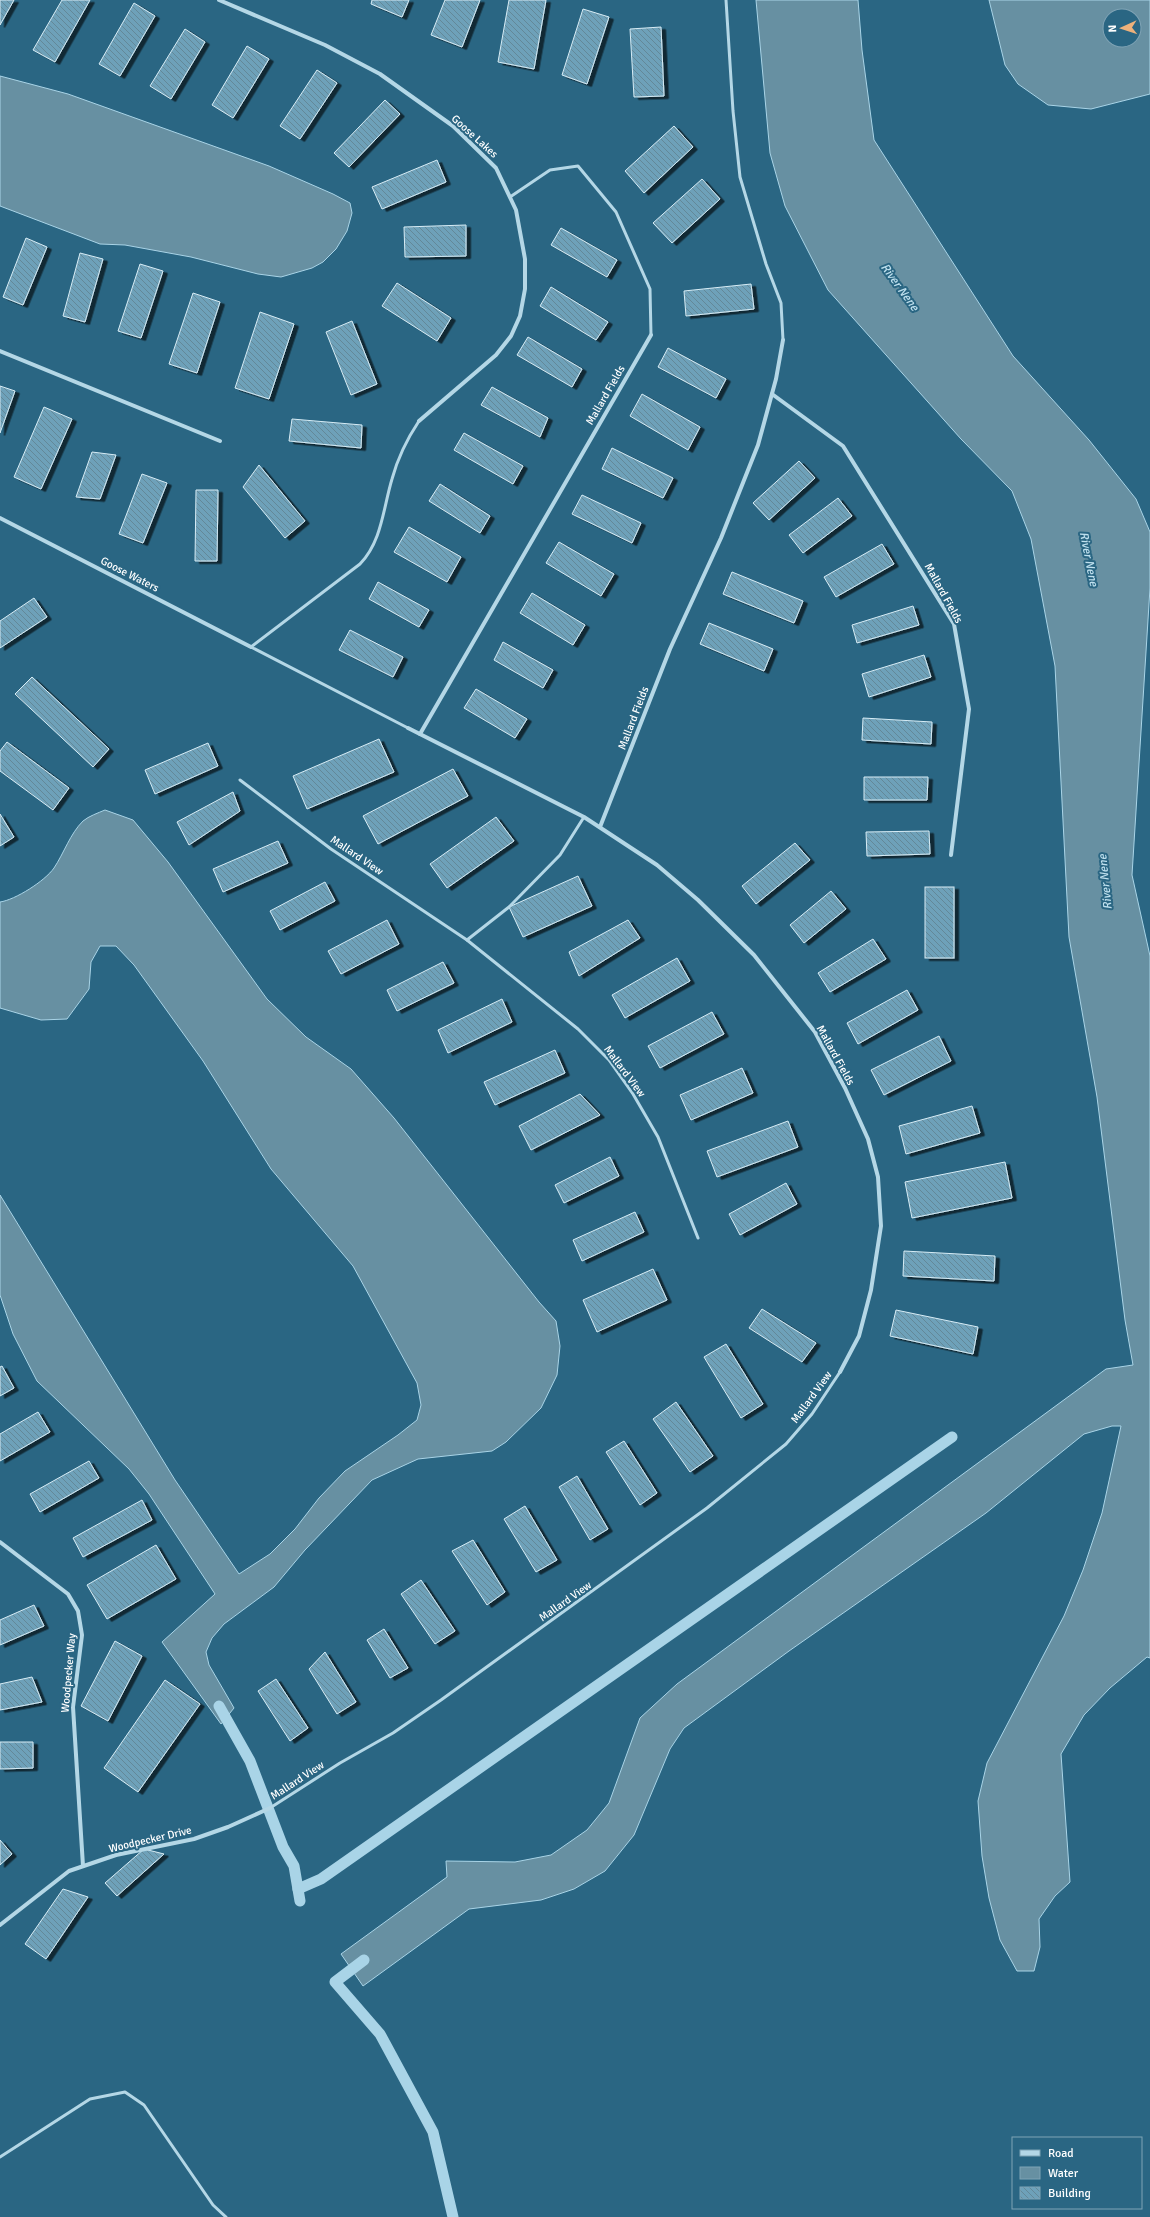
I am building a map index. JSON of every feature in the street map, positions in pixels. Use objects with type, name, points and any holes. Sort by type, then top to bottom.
[{"type":"street","name":"Goose Lakes","points":[[220,0],[325,45],[380,74],[453,126],[496,168],[510,197],[516,210],[525,259],[525,289],[520,316],[511,336],[496,356],[419,420]]},
{"type":"street","name":"Mallard Fields","points":[[420,734],[650,335]]},
{"type":"street","name":"Mallard Fields","points":[[600,827],[670,648],[721,538],[758,445],[772,394],[783,340]]},
{"type":"street","points":[[0,350],[220,441]]},
{"type":"street","name":"Mallard Fields","points":[[772,394],[843,446],[954,624],[970,709],[951,856]]},
{"type":"street","name":"Goose Waters","points":[[0,518],[251,647]]},
{"type":"street","name":"Mallard Fields","points":[[408,728],[584,817],[657,865],[698,900],[754,955],[815,1032],[845,1088],[868,1138],[878,1177],[881,1226],[870,1290],[859,1336],[840,1372]]},
{"type":"street","name":"Woodpecker Way","points":[[0,1542],[68,1594],[78,1611],[82,1635],[73,1707],[83,1866]]},
{"type":"street","name":"Woodpecker Drive","points":[[0,1925],[70,1871],[116,1855],[194,1839],[228,1827],[270,1808]]},
{"type":"lane","points":[[726,0],[733,111],[740,177],[766,264],[781,303],[783,340]]},
{"type":"lane","points":[[510,197],[550,170],[578,166],[616,212],[650,289],[650,335]]},
{"type":"lane","points":[[408,728],[251,647],[360,564],[370,554],[377,539],[399,456],[419,420]]},
{"type":"lane","name":"Mallard View","points":[[240,780],[331,849],[467,940],[578,1029],[609,1060],[633,1094],[658,1137],[698,1238]]},
{"type":"lane","points":[[467,940],[509,907],[560,855],[584,817]]},
{"type":"lane","name":"Mallard View","points":[[270,1808],[340,1763],[393,1733],[707,1508],[786,1444],[812,1414],[840,1372]]},
{"type":"lane","points":[[0,2157],[90,2099],[125,2092],[144,2105],[213,2205],[226,2217]]},
{"type":"water","name":"River Nene","points":[[756,0],[858,0],[862,50],[874,140],[1013,356],[1089,440],[1136,499],[1150,532],[1150,588],[1132,875],[1150,956],[1150,1658],[1147,1657],[1110,1688],[1084,1715],[1061,1754],[1070,1882],[1055,1896],[1039,1919],[1040,1947],[1034,1971],[1017,1971],[1000,1940],[989,1898],[982,1856],[978,1801],[987,1763],[1064,1616],[1083,1570],[1102,1513],[1121,1426],[1112,1426],[1084,1434],[986,1513],[789,1651],[684,1728],[670,1749],[634,1835],[605,1871],[574,1889],[541,1900],[469,1909],[363,1986],[341,1954],[447,1877],[446,1861],[515,1862],[551,1855],[587,1830],[609,1803],[640,1718],[677,1684],[1106,1369],[1133,1365],[1125,1320],[1097,1097],[1069,937],[1055,666],[1031,539],[1012,491],[961,439],[828,290],[785,206],[770,153]]},
{"type":"water","points":[[989,0],[1150,0],[1150,94],[1091,109],[1048,105],[1018,84],[1005,65]]},
{"type":"water","points":[[0,76],[68,94],[269,166],[333,194],[350,203],[352,213],[347,231],[336,249],[323,262],[312,268],[281,277],[258,274],[191,257],[125,245],[100,244],[0,206]]},
{"type":"water","points":[[105,810],[133,820],[168,862],[267,999],[306,1037],[351,1069],[394,1118],[539,1302],[556,1321],[560,1346],[557,1375],[541,1408],[506,1442],[492,1451],[418,1459],[372,1480],[305,1550],[274,1587],[224,1624],[212,1638],[206,1652],[209,1665],[234,1708],[221,1724],[162,1642],[215,1594],[149,1494],[129,1469],[37,1381],[13,1334],[0,1295],[0,1195],[175,1480],[239,1574],[270,1554],[295,1529],[319,1498],[345,1471],[398,1435],[417,1420],[421,1405],[417,1383],[353,1266],[271,1169],[203,1061],[134,965],[116,946],[100,946],[91,962],[89,989],[67,1019],[41,1020],[0,1008],[0,902],[14,898],[44,879],[54,868],[78,826],[91,816]]},
{"type":"building","points":[[0,0],[14,0],[0,25]]},
{"type":"building","points":[[62,0],[90,0],[55,62],[33,50]]},
{"type":"building","points":[[372,0],[409,0],[402,17],[371,4]]},
{"type":"building","points":[[445,0],[480,0],[462,47],[431,35]]},
{"type":"building","points":[[509,0],[546,0],[534,69],[498,62]]},
{"type":"building","points":[[134,3],[155,16],[120,76],[99,64]]},
{"type":"building","points":[[583,9],[609,17],[587,84],[562,75]]},
{"type":"building","points":[[661,27],[664,96],[634,97],[630,29]]},
{"type":"building","points":[[185,29],[205,42],[171,99],[150,86]]},
{"type":"building","points":[[247,46],[269,59],[233,118],[212,105]]},
{"type":"building","points":[[317,70],[337,83],[300,139],[280,126]]},
{"type":"building","points":[[385,100],[400,114],[349,167],[334,153]]},
{"type":"building","points":[[674,126],[693,147],[644,193],[625,171]]},
{"type":"building","points":[[437,160],[446,182],[382,209],[372,187]]},
{"type":"building","points":[[702,179],[720,199],[672,243],[653,223]]},
{"type":"building","points":[[466,225],[466,256],[405,257],[404,227]]},
{"type":"building","points":[[561,228],[617,260],[607,277],[551,245]]},
{"type":"building","points":[[26,238],[47,247],[23,305],[3,297]]},
{"type":"building","points":[[80,253],[103,259],[85,322],[63,316]]},
{"type":"building","points":[[140,264],[163,271],[141,338],[118,331]]},
{"type":"building","points":[[397,283],[451,318],[437,341],[382,306]]},
{"type":"building","points":[[751,284],[754,309],[686,316],[684,291]]},
{"type":"building","points":[[551,287],[608,322],[596,340],[540,306]]},
{"type":"building","points":[[193,293],[220,302],[197,373],[169,364]]},
{"type":"building","points":[[260,312],[294,324],[269,399],[235,388]]},
{"type":"building","points":[[352,321],[377,384],[351,395],[326,332]]},
{"type":"building","points":[[528,337],[582,369],[572,387],[517,355]]},
{"type":"building","points":[[668,348],[726,379],[716,398],[658,367]]},
{"type":"building","points":[[0,386],[15,391],[0,433]]},
{"type":"building","points":[[492,387],[548,418],[540,437],[481,405]]},
{"type":"building","points":[[642,394],[700,427],[688,450],[630,416]]},
{"type":"building","points":[[44,407],[72,419],[41,489],[14,477]]},
{"type":"building","points":[[292,419],[362,425],[361,448],[289,441]]},
{"type":"building","points":[[464,433],[523,466],[513,484],[454,450]]},
{"type":"building","points":[[612,448],[673,478],[663,498],[602,469]]},
{"type":"building","points":[[92,452],[116,455],[100,499],[76,497]]},
{"type":"building","points":[[799,461],[815,478],[769,520],[753,503]]},
{"type":"building","points":[[259,465],[305,521],[285,538],[243,487]]},
{"type":"building","points":[[142,474],[167,483],[143,543],[119,534]]},
{"type":"building","points":[[440,484],[490,516],[480,533],[429,501]]},
{"type":"building","points":[[196,490],[218,490],[217,561],[195,561]]},
{"type":"building","points":[[582,495],[641,523],[632,543],[572,514]]},
{"type":"building","points":[[838,498],[852,516],[803,553],[789,535]]},
{"type":"building","points":[[409,527],[461,557],[447,582],[394,552]]},
{"type":"building","points":[[559,542],[614,574],[601,596],[546,563]]},
{"type":"building","points":[[882,544],[894,564],[836,597],[824,577]]},
{"type":"building","points":[[732,572],[803,601],[794,623],[723,594]]},
{"type":"building","points":[[378,582],[429,610],[419,627],[369,599]]},
{"type":"building","points":[[532,593],[585,625],[573,645],[520,613]]},
{"type":"building","points":[[34,598],[47,617],[0,648],[0,621]]},
{"type":"building","points":[[913,606],[919,625],[857,643],[852,625]]},
{"type":"building","points":[[709,623],[773,649],[764,671],[700,644]]},
{"type":"building","points":[[350,630],[403,657],[393,677],[339,650]]},
{"type":"building","points":[[503,642],[553,670],[543,688],[494,660]]},
{"type":"building","points":[[924,655],[931,677],[869,697],[862,674]]},
{"type":"building","points":[[32,677],[109,749],[93,767],[15,694]]},
{"type":"building","points":[[476,689],[527,719],[515,738],[464,708]]},
{"type":"building","points":[[863,718],[932,722],[931,744],[862,740]]},
{"type":"building","points":[[379,739],[394,772],[307,809],[293,776]]},
{"type":"building","points":[[7,742],[69,788],[53,810],[0,771],[0,751]]},
{"type":"building","points":[[208,743],[218,766],[155,794],[145,770]]},
{"type":"building","points":[[453,769],[468,796],[378,844],[363,816]]},
{"type":"building","points":[[864,777],[928,777],[927,800],[864,800]]},
{"type":"building","points":[[233,792],[240,811],[189,845],[177,822]]},
{"type":"building","points":[[0,814],[14,837],[0,846]]},
{"type":"building","points":[[496,817],[514,841],[447,888],[430,864]]},
{"type":"building","points":[[929,831],[930,854],[867,856],[866,832]]},
{"type":"building","points":[[278,841],[288,863],[223,892],[213,869]]},
{"type":"building","points":[[795,843],[810,860],[756,904],[742,886]]},
{"type":"building","points":[[578,876],[592,906],[523,937],[509,907]]},
{"type":"building","points":[[325,882],[335,901],[280,930],[270,911]]},
{"type":"building","points":[[925,887],[954,887],[954,958],[925,958]]},
{"type":"building","points":[[831,891],[846,909],[804,943],[790,925]]},
{"type":"building","points":[[387,920],[399,944],[341,974],[328,951]]},
{"type":"building","points":[[628,920],[640,938],[579,976],[569,952]]},
{"type":"building","points":[[873,939],[886,959],[830,992],[818,973]]},
{"type":"building","points":[[677,958],[690,981],[625,1018],[612,995]]},
{"type":"building","points":[[443,962],[454,983],[397,1011],[387,990]]},
{"type":"building","points":[[907,990],[918,1010],[858,1044],[847,1023]]},
{"type":"building","points":[[502,999],[512,1022],[448,1053],[438,1030]]},
{"type":"building","points":[[712,1012],[724,1034],[660,1068],[648,1046]]},
{"type":"building","points":[[939,1036],[951,1061],[884,1095],[871,1070]]},
{"type":"building","points":[[555,1050],[565,1073],[495,1105],[484,1082]]},
{"type":"building","points":[[742,1068],[753,1093],[691,1120],[680,1095]]},
{"type":"building","points":[[580,1094],[600,1115],[531,1150],[519,1126]]},
{"type":"building","points":[[972,1106],[980,1133],[906,1154],[899,1126]]},
{"type":"building","points":[[788,1121],[798,1147],[717,1177],[707,1151]]},
{"type":"building","points":[[610,1157],[619,1176],[564,1203],[555,1185]]},
{"type":"building","points":[[1005,1162],[1012,1198],[912,1218],[905,1182]]},
{"type":"building","points":[[786,1183],[797,1204],[740,1235],[729,1214]]},
{"type":"building","points":[[635,1212],[644,1232],[582,1261],[573,1240]]},
{"type":"building","points":[[904,1251],[995,1256],[994,1281],[903,1276]]},
{"type":"building","points":[[653,1269],[667,1300],[597,1332],[583,1300]]},
{"type":"building","points":[[762,1309],[816,1343],[802,1362],[749,1328]]},
{"type":"building","points":[[896,1310],[978,1327],[973,1354],[890,1336]]},
{"type":"building","points":[[726,1344],[763,1404],[741,1418],[704,1357]]},
{"type":"building","points":[[2,1366],[14,1388],[0,1396],[0,1367]]},
{"type":"building","points":[[676,1402],[713,1456],[690,1472],[653,1419]]},
{"type":"building","points":[[38,1412],[50,1432],[0,1461],[0,1434]]},
{"type":"building","points":[[624,1441],[657,1493],[640,1505],[606,1452]]},
{"type":"building","points":[[89,1461],[99,1478],[40,1512],[30,1494]]},
{"type":"building","points":[[577,1476],[608,1529],[590,1540],[559,1487]]},
{"type":"building","points":[[142,1500],[152,1520],[83,1557],[73,1538]]},
{"type":"building","points":[[525,1506],[557,1560],[536,1572],[504,1519]]},
{"type":"building","points":[[473,1540],[505,1592],[487,1605],[452,1551]]},
{"type":"building","points":[[156,1545],[176,1579],[107,1619],[87,1585]]},
{"type":"building","points":[[421,1580],[455,1631],[435,1644],[401,1594]]},
{"type":"building","points":[[34,1605],[44,1626],[0,1645],[0,1620]]},
{"type":"building","points":[[384,1629],[408,1668],[390,1678],[367,1640]]},
{"type":"building","points":[[115,1641],[142,1656],[108,1721],[81,1706]]},
{"type":"building","points":[[325,1652],[356,1702],[337,1714],[309,1669]]},
{"type":"building","points":[[32,1677],[42,1702],[0,1710],[0,1684]]},
{"type":"building","points":[[276,1679],[308,1728],[290,1741],[258,1691]]},
{"type":"building","points":[[165,1680],[200,1704],[138,1792],[104,1768]]},
{"type":"building","points":[[0,1742],[33,1742],[33,1768],[0,1769]]},
{"type":"building","points":[[0,1840],[12,1854],[0,1865]]},
{"type":"building","points":[[144,1849],[164,1854],[117,1896],[105,1883]]},
{"type":"building","points":[[63,1889],[88,1897],[46,1959],[25,1944]]},
{"type":"waterway","points":[[298,1889],[321,1879],[952,1437]]},
{"type":"waterway","points":[[219,1706],[250,1761],[283,1847],[294,1866],[300,1901]]},
{"type":"waterway","points":[[364,1960],[335,1982],[380,2034],[433,2132],[453,2217]]}]
